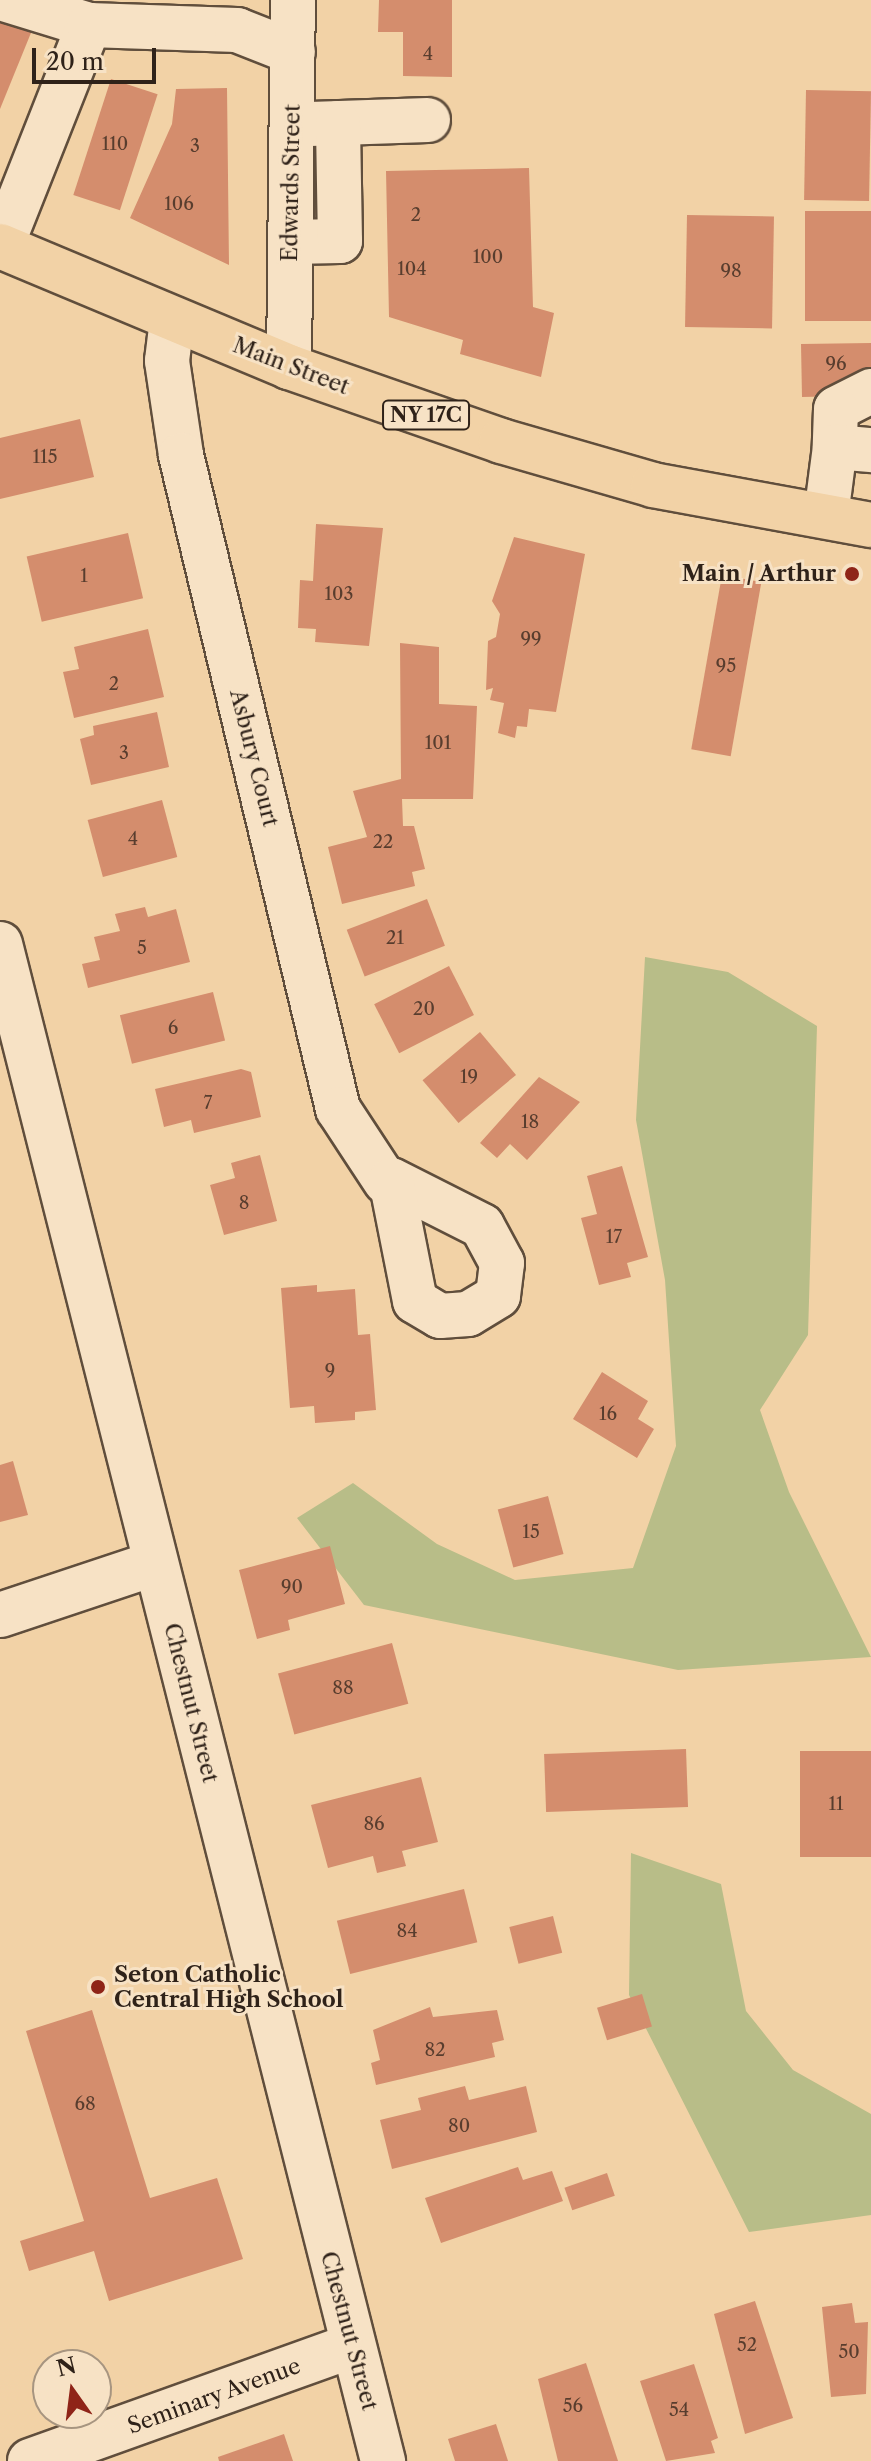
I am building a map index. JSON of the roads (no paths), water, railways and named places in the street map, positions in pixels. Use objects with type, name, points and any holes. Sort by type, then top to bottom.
[{"type":"main road","name":"Main Street","points":[[1,246],[289,367],[653,485],[871,525]]},
{"type":"street","points":[[7,0],[89,25],[237,30],[293,52]]},
{"type":"street","name":"Edwards Street","points":[[289,367],[293,0]]},
{"type":"street","points":[[1,246],[89,25]]},
{"type":"street","points":[[292,124],[428,120]]},
{"type":"street","points":[[290,242],[340,241],[338,123]]},
{"type":"street","name":"Asbury Court","points":[[172,320],[167,361],[181,455],[338,1109],[386,1182]]},
{"type":"street","points":[[826,516],[853,448],[836,409],[871,391]]},
{"type":"street","name":"Chestnut Street","points":[[0,944],[383,2461]]},
{"type":"street","points":[[0,1615],[156,1563]]},
{"type":"street","name":"Seminary Avenue","points":[[30,2461],[352,2346]]},
{"type":"place","name":"Main / Arthur","points":[[852,574]]},
{"type":"place","name":"Seton Catholic Central High School","points":[[98,1987]]}]
